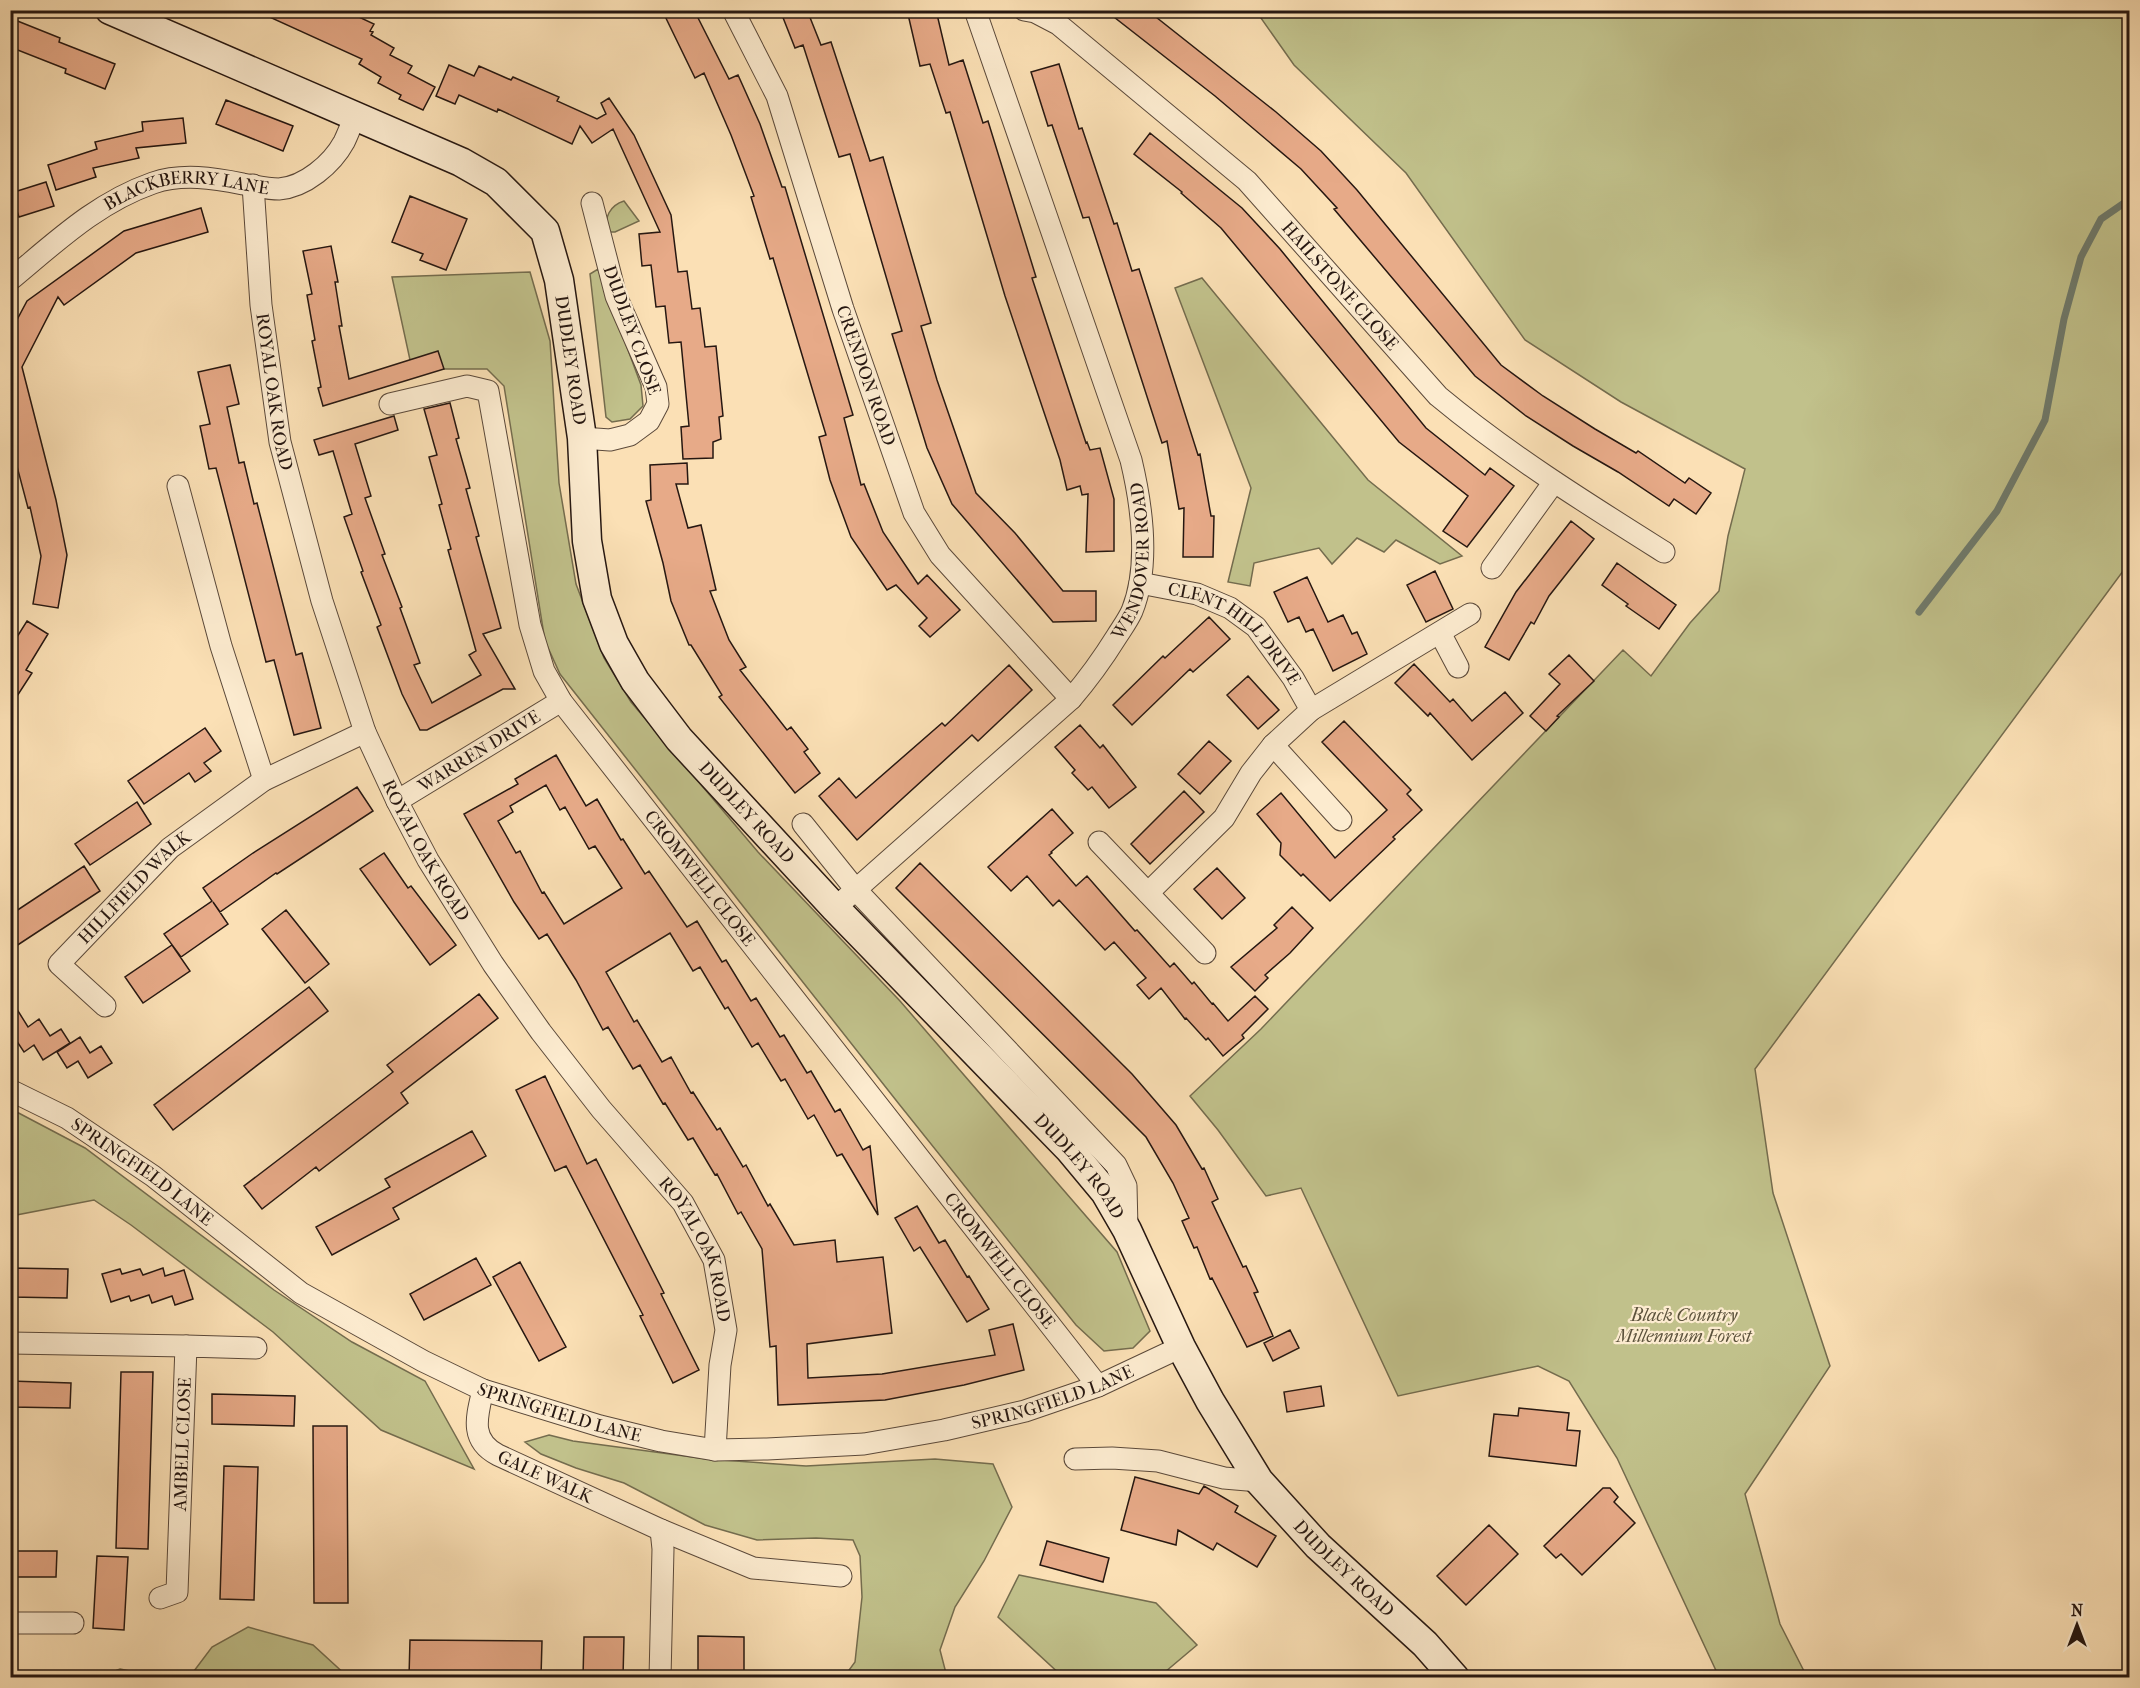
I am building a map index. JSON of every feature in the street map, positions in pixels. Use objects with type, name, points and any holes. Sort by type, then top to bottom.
[{"type":"main road","name":"DUDLEY ROAD","points":[[110,10],[139,16],[355,117],[396,132],[461,162],[496,182],[545,231],[559,280],[582,438],[590,564],[597,600],[614,644],[635,681],[679,739],[836,908],[1070,1150],[1105,1192],[1127,1230],[1181,1347],[1210,1401],[1259,1481],[1318,1546],[1425,1644],[1455,1677]]},
{"type":"street","name":"CRENDON ROAD","points":[[733,10],[777,96],[843,309],[914,513],[940,555],[1071,699]]},
{"type":"street","name":"WENDOVER ROAD","points":[[836,908],[1071,699],[1098,668],[1131,612],[1140,584],[1142,536],[1138,489],[1131,460],[975,10]]},
{"type":"street","name":"HAILSTONE CLOSE","points":[[1024,10],[1035,12],[1058,24],[1247,181],[1438,396],[1473,425],[1554,482],[1664,552]]},
{"type":"street","name":"BLACKBERRY LANE","points":[[10,280],[94,211],[116,198],[155,182],[185,177],[216,178],[278,189],[296,185],[316,174],[343,144],[355,117]]},
{"type":"street","name":"ROYAL OAK ROAD","points":[[253,185],[261,305],[280,442],[321,601],[365,732],[428,860],[493,964],[541,1032],[601,1108],[683,1203],[714,1260],[726,1330],[720,1365],[715,1450]]},
{"type":"street","name":"DUDLEY CLOSE","points":[[582,438],[610,441],[630,435],[649,421],[658,405],[656,387],[616,296],[592,203]]},
{"type":"street","name":"CROMWELL CLOSE","points":[[390,404],[467,386],[488,391],[530,625],[544,671],[561,701],[1098,1386]]},
{"type":"street","points":[[1492,568],[1554,482]]},
{"type":"street","points":[[178,486],[220,646],[264,780]]},
{"type":"street","name":"CLENT HILL DRIVE","points":[[1140,584],[1197,594],[1230,608],[1256,627],[1293,678],[1311,710]]},
{"type":"street","name":"CLENT HILL DRIVE","points":[[1148,893],[1224,818],[1251,773],[1273,745],[1311,710],[1470,614]]},
{"type":"street","points":[[1440,633],[1458,666]]},
{"type":"street","name":"WARREN DRIVE","points":[[397,801],[561,701]]},
{"type":"street","name":"HILLFIELD WALK","points":[[105,1006],[59,964],[170,848],[264,780],[365,732]]},
{"type":"street","points":[[1273,745],[1341,820]]},
{"type":"street","points":[[803,824],[856,890],[1116,1165],[1126,1186],[1127,1230]]},
{"type":"street","points":[[1099,842],[1205,953]]},
{"type":"street","name":"SPRINGFIELD LANE","points":[[10,1090],[67,1118],[153,1176],[302,1293],[423,1361],[483,1390],[600,1426],[661,1441],[715,1450],[864,1444],[945,1431],[1024,1411],[1098,1386],[1181,1347]]},
{"type":"street","points":[[10,1342],[256,1348]]},
{"type":"street","name":"AMBELL CLOSE","points":[[160,1598],[177,1592],[186,1346]]},
{"type":"street","name":"GALE WALK","points":[[483,1390],[476,1422],[481,1441],[487,1450],[661,1530],[753,1568],[841,1576]]},
{"type":"street","points":[[1076,1459],[1112,1458],[1158,1461],[1224,1478],[1259,1481]]},
{"type":"street","points":[[660,1677],[663,1549],[661,1530]]},
{"type":"street","points":[[10,1623],[74,1623]]},
{"type":"green space","name":"Black Country Millennium Forest","points":[[1256,11],[2129,11],[2129,563],[1755,1069],[1773,1193],[1830,1366],[1745,1494],[1780,1624],[1807,1677],[1719,1677],[1617,1458],[1569,1381],[1538,1366],[1398,1396],[1301,1188],[1266,1196],[1190,1096],[1261,1029],[1623,650],[1651,676],[1690,623],[1719,591],[1728,536],[1745,469],[1621,402],[1525,340],[1406,173],[1294,65]]},
{"type":"green space","points":[[624,201],[639,221],[615,232],[609,232],[607,217],[615,206]]},
{"type":"green space","points":[[598,269],[641,385],[643,406],[630,419],[612,422],[606,417],[590,274]]},
{"type":"green space","points":[[530,272],[550,341],[559,483],[576,584],[604,658],[631,702],[758,852],[900,1001],[1117,1252],[1150,1331],[1133,1348],[1104,1351],[1076,1325],[560,674],[545,641],[504,386],[487,369],[444,369],[410,360],[392,277]]},
{"type":"green space","points":[[1202,278],[1368,480],[1462,556],[1440,564],[1396,540],[1384,552],[1357,538],[1332,564],[1319,548],[1254,563],[1250,586],[1228,582],[1251,488],[1175,288]]},
{"type":"green space","points":[[11,1109],[85,1148],[274,1290],[352,1342],[425,1381],[474,1469],[381,1430],[273,1332],[131,1225],[94,1200],[11,1216],[10,1139],[13,1135]]},
{"type":"green space","points":[[549,1435],[573,1441],[707,1459],[806,1466],[935,1459],[993,1464],[1012,1507],[984,1561],[955,1607],[940,1650],[947,1677],[844,1677],[855,1662],[862,1597],[860,1556],[853,1540],[816,1538],[757,1540],[705,1525],[624,1483],[541,1454],[525,1442]]},
{"type":"green space","points":[[1019,1575],[1156,1603],[1197,1645],[1159,1677],[1063,1677],[998,1617]]},
{"type":"green space","points":[[248,1627],[313,1645],[348,1677],[159,1677],[194,1671],[212,1647]]},
{"type":"green space","points":[[120,1669],[159,1677],[99,1677]]},
{"type":"building","points":[[254,10],[344,10],[374,24],[370,31],[373,32],[371,35],[394,48],[390,55],[412,66],[408,73],[435,87],[423,110],[399,99],[401,95],[378,83],[381,77],[359,64],[362,59]]},
{"type":"building","points":[[662,10],[694,10],[729,79],[738,75],[760,124],[782,187],[785,187],[853,415],[844,418],[861,485],[864,484],[883,532],[918,584],[927,575],[960,610],[930,637],[919,626],[927,618],[896,585],[887,590],[851,537],[830,480],[819,437],[826,435],[773,258],[770,259],[751,197],[754,196],[704,73],[695,78]]},
{"type":"building","points":[[780,10],[807,10],[821,45],[831,42],[870,161],[883,157],[931,323],[921,326],[976,493],[1015,533],[1063,591],[1096,591],[1096,621],[1053,622],[952,504],[927,448],[892,334],[902,331],[850,154],[839,157],[803,45],[795,48]]},
{"type":"building","points":[[907,10],[936,10],[949,65],[963,60],[983,123],[988,121],[1036,277],[1032,278],[1086,443],[1090,450],[1100,448],[1114,499],[1114,551],[1086,552],[1088,494],[1082,495],[1080,486],[1067,490],[1060,460],[1005,296],[950,112],[946,113],[930,64],[920,66]]},
{"type":"building","points":[[1105,10],[1147,10],[1276,112],[1321,151],[1357,190],[1501,365],[1543,396],[1595,429],[1636,453],[1638,451],[1685,483],[1689,478],[1711,493],[1696,514],[1674,499],[1669,506],[1526,416],[1475,376],[1334,209],[1337,208],[1301,169],[1215,96]]},
{"type":"building","points":[[10,18],[60,38],[59,42],[115,64],[105,89],[65,73],[66,69],[10,47]]},
{"type":"building","points":[[1059,64],[1079,129],[1082,128],[1132,271],[1139,269],[1198,455],[1200,454],[1211,516],[1214,516],[1213,557],[1183,557],[1184,508],[1179,509],[1167,441],[1162,443],[1089,217],[1083,218],[1052,125],[1048,126],[1031,72]]},
{"type":"building","points":[[449,65],[474,76],[479,66],[511,80],[513,77],[559,97],[557,101],[597,119],[606,114],[601,103],[609,98],[634,135],[671,215],[678,272],[687,271],[692,309],[700,308],[705,347],[716,346],[723,416],[719,417],[721,439],[713,442],[713,458],[683,459],[681,427],[689,426],[681,342],[669,343],[665,306],[656,307],[651,265],[642,266],[639,234],[660,232],[613,129],[592,143],[580,126],[572,144],[498,109],[497,112],[459,95],[455,104],[436,96]]},
{"type":"building","points":[[226,100],[293,126],[283,151],[216,124]]},
{"type":"building","points":[[183,118],[186,143],[136,148],[139,158],[93,168],[96,177],[56,190],[48,165],[97,149],[95,142],[143,131],[142,122]]},
{"type":"building","points":[[1150,133],[1242,208],[1280,249],[1426,428],[1485,475],[1490,468],[1514,486],[1467,547],[1443,531],[1468,496],[1399,442],[1221,228],[1182,192],[1134,154]]},
{"type":"building","points":[[46,182],[54,206],[19,217],[11,193]]},
{"type":"building","points":[[410,196],[467,219],[446,270],[420,260],[423,254],[392,242]]},
{"type":"building","points":[[201,208],[208,232],[136,253],[64,305],[58,297],[22,367],[56,500],[67,555],[58,608],[33,604],[41,556],[30,507],[28,508],[10,440],[10,333],[27,301],[124,231]]},
{"type":"building","points":[[331,246],[338,282],[335,282],[342,326],[339,326],[349,379],[438,351],[444,369],[323,406],[318,388],[321,387],[312,341],[315,340],[307,295],[312,294],[303,251]]},
{"type":"building","points":[[230,365],[239,404],[227,407],[239,463],[244,462],[254,504],[257,503],[296,655],[302,653],[321,728],[294,735],[274,660],[266,662],[216,468],[209,469],[200,426],[210,424],[198,372]]},
{"type":"building","points":[[450,403],[459,438],[456,439],[470,488],[466,489],[479,536],[476,537],[501,628],[483,634],[515,689],[503,689],[427,730],[420,730],[402,694],[377,627],[381,625],[344,517],[352,514],[333,451],[319,455],[314,440],[394,416],[398,430],[355,444],[371,496],[365,498],[385,554],[382,555],[420,663],[414,665],[432,703],[481,675],[469,655],[476,651],[448,550],[451,549],[439,505],[442,504],[429,457],[437,455],[424,409]]},
{"type":"building","points":[[687,463],[688,484],[676,484],[688,528],[701,525],[716,590],[710,591],[729,640],[746,667],[740,670],[787,730],[791,727],[808,749],[804,752],[820,773],[795,793],[719,697],[722,695],[689,645],[671,601],[646,501],[651,500],[650,465]]},
{"type":"building","points":[[1571,521],[1594,539],[1549,596],[1534,624],[1531,622],[1509,660],[1485,647],[1516,592]]},
{"type":"building","points":[[1617,563],[1676,605],[1659,629],[1626,606],[1628,604],[1602,585]]},
{"type":"building","points":[[1435,571],[1453,609],[1426,622],[1407,585]]},
{"type":"building","points":[[1307,577],[1328,622],[1343,615],[1352,634],[1357,632],[1367,654],[1333,671],[1313,629],[1306,632],[1299,617],[1288,622],[1274,592]]},
{"type":"building","points":[[1209,617],[1230,639],[1193,672],[1190,669],[1132,725],[1113,705],[1163,656],[1165,658]]},
{"type":"building","points":[[27,621],[48,634],[26,670],[32,673],[10,707],[10,648]]},
{"type":"building","points":[[1569,655],[1594,681],[1557,716],[1559,717],[1546,731],[1530,716],[1560,684],[1549,674]]},
{"type":"building","points":[[1414,664],[1450,702],[1453,699],[1472,721],[1505,692],[1523,713],[1472,760],[1430,713],[1428,716],[1395,683]]},
{"type":"building","points":[[1009,665],[1032,690],[978,741],[972,735],[857,840],[819,796],[839,778],[856,798],[942,723],[945,726]]},
{"type":"building","points":[[1248,676],[1279,710],[1258,729],[1227,695]]},
{"type":"building","points":[[1344,721],[1411,790],[1407,794],[1422,810],[1330,901],[1280,855],[1281,843],[1257,814],[1281,793],[1335,858],[1387,810],[1322,742]]},
{"type":"building","points":[[1080,725],[1100,748],[1103,745],[1136,787],[1109,808],[1092,787],[1088,790],[1072,773],[1075,770],[1055,747]]},
{"type":"building","points":[[205,728],[221,751],[204,763],[211,771],[195,782],[189,773],[144,804],[128,781]]},
{"type":"building","points":[[1209,741],[1231,761],[1200,794],[1178,774]]},
{"type":"building","points":[[556,755],[586,806],[597,799],[621,840],[623,839],[645,874],[649,871],[687,927],[697,921],[722,962],[726,960],[751,1001],[756,998],[780,1037],[784,1035],[807,1073],[811,1071],[835,1112],[840,1109],[863,1150],[870,1146],[878,1215],[842,1154],[837,1156],[814,1115],[808,1119],[785,1079],[781,1081],[758,1043],[752,1047],[728,1007],[725,1009],[700,967],[693,971],[670,933],[606,972],[634,1022],[637,1020],[662,1062],[671,1057],[691,1093],[693,1092],[717,1130],[720,1128],[743,1167],[746,1165],[768,1206],[770,1204],[794,1245],[835,1240],[837,1262],[883,1257],[892,1333],[807,1344],[808,1378],[882,1374],[995,1355],[989,1330],[1013,1324],[1024,1370],[964,1385],[885,1400],[778,1405],[776,1346],[770,1347],[762,1249],[741,1212],[738,1214],[717,1174],[715,1175],[693,1138],[688,1140],[640,1065],[633,1069],[608,1027],[603,1030],[576,980],[547,934],[539,939],[514,902],[464,814],[518,784],[515,779]],"holes":[[[546,785],[560,810],[565,807],[589,849],[595,846],[622,888],[564,924],[544,892],[542,893],[520,851],[516,853],[498,821],[513,812],[510,806]]]},
{"type":"building","points":[[357,787],[373,811],[220,912],[213,902],[228,924],[181,957],[164,934],[212,901],[203,888],[253,853]]},
{"type":"building","points":[[1184,791],[1204,812],[1150,864],[1131,844]]},
{"type":"building","points":[[137,802],[151,824],[90,865],[75,844]]},
{"type":"building","points":[[1052,809],[1073,833],[1049,855],[1076,886],[1087,876],[1170,967],[1174,963],[1228,1021],[1255,996],[1268,1009],[1242,1035],[1244,1038],[1223,1056],[1208,1038],[1206,1040],[1185,1019],[1161,988],[1149,999],[1137,985],[1146,978],[1114,942],[1105,950],[1059,900],[1053,906],[1027,876],[1011,891],[988,867]]},
{"type":"building","points":[[384,853],[408,888],[411,886],[456,945],[430,965],[360,869]]},
{"type":"building","points":[[920,863],[1132,1074],[1176,1125],[1202,1169],[1204,1168],[1218,1199],[1212,1202],[1243,1267],[1246,1266],[1258,1292],[1254,1293],[1273,1336],[1247,1347],[1212,1278],[1210,1279],[1197,1247],[1194,1248],[1182,1221],[1189,1218],[1173,1183],[1146,1137],[896,888]]},
{"type":"building","points":[[84,866],[100,891],[10,950],[10,915]]},
{"type":"building","points":[[1217,868],[1245,898],[1222,919],[1194,889]]},
{"type":"building","points":[[1292,907],[1313,928],[1265,975],[1268,978],[1255,991],[1231,967],[1277,928],[1274,925]]},
{"type":"building","points":[[286,910],[329,964],[305,983],[262,929]]},
{"type":"building","points":[[172,945],[190,971],[143,1003],[125,977]]},
{"type":"building","points":[[309,987],[328,1011],[173,1130],[154,1105]]},
{"type":"building","points":[[479,994],[498,1018],[401,1093],[408,1103],[319,1171],[316,1167],[262,1209],[244,1186],[393,1072],[387,1065]]},
{"type":"building","points":[[10,998],[28,1027],[39,1019],[50,1036],[61,1029],[70,1043],[43,1060],[34,1045],[24,1052],[10,1031]]},
{"type":"building","points":[[80,1037],[90,1053],[101,1046],[112,1063],[88,1078],[78,1061],[67,1068],[57,1052]]},
{"type":"building","points":[[545,1076],[587,1164],[596,1159],[664,1293],[661,1294],[699,1370],[673,1383],[640,1316],[643,1315],[566,1166],[555,1171],[516,1090]]},
{"type":"building","points":[[472,1131],[486,1156],[393,1208],[399,1219],[332,1255],[316,1227],[390,1187],[385,1179]]},
{"type":"building","points":[[917,1206],[939,1243],[945,1240],[989,1309],[967,1322],[920,1247],[914,1251],[895,1218]]},
{"type":"building","points":[[476,1258],[491,1285],[424,1320],[410,1294]]},
{"type":"building","points":[[520,1262],[566,1347],[539,1361],[493,1277]]},
{"type":"building","points":[[10,1268],[68,1269],[67,1298],[10,1297]]},
{"type":"building","points":[[163,1268],[165,1276],[184,1270],[193,1299],[175,1305],[172,1296],[152,1303],[149,1295],[131,1301],[129,1296],[111,1302],[102,1274],[120,1269],[122,1274],[140,1269],[143,1275]]},
{"type":"building","points":[[1290,1330],[1299,1348],[1273,1361],[1264,1343]]},
{"type":"building","points":[[121,1372],[153,1372],[148,1549],[116,1548]]},
{"type":"building","points":[[10,1381],[71,1383],[70,1408],[10,1407]]},
{"type":"building","points":[[1321,1386],[1324,1406],[1287,1412],[1284,1392]]},
{"type":"building","points":[[212,1394],[295,1396],[294,1426],[212,1424]]},
{"type":"building","points":[[1519,1408],[1569,1413],[1567,1430],[1580,1431],[1576,1466],[1489,1456],[1494,1414],[1518,1416]]},
{"type":"building","points":[[313,1426],[347,1426],[348,1603],[314,1603]]},
{"type":"building","points":[[224,1466],[258,1467],[254,1600],[220,1599]]},
{"type":"building","points":[[1135,1477],[1199,1494],[1204,1486],[1238,1506],[1235,1512],[1276,1536],[1257,1567],[1217,1543],[1213,1550],[1178,1530],[1176,1545],[1121,1530]]},
{"type":"building","points":[[1603,1488],[1610,1488],[1618,1497],[1614,1502],[1635,1523],[1582,1575],[1561,1554],[1556,1558],[1544,1546]]},
{"type":"building","points":[[1489,1525],[1518,1554],[1466,1605],[1437,1576]]},
{"type":"building","points":[[1047,1541],[1109,1558],[1103,1582],[1040,1565]]},
{"type":"building","points":[[10,1551],[57,1551],[56,1577],[10,1577]]},
{"type":"building","points":[[97,1556],[128,1557],[124,1630],[93,1628]]},
{"type":"building","points":[[698,1636],[744,1637],[744,1677],[698,1677]]},
{"type":"building","points":[[584,1637],[624,1637],[623,1677],[583,1677]]},
{"type":"building","points":[[410,1640],[542,1641],[541,1677],[409,1677]]},
{"type":"waterway","points":[[1919,612],[1997,511],[2045,420],[2064,319],[2081,257],[2101,219],[2130,199]]}]
